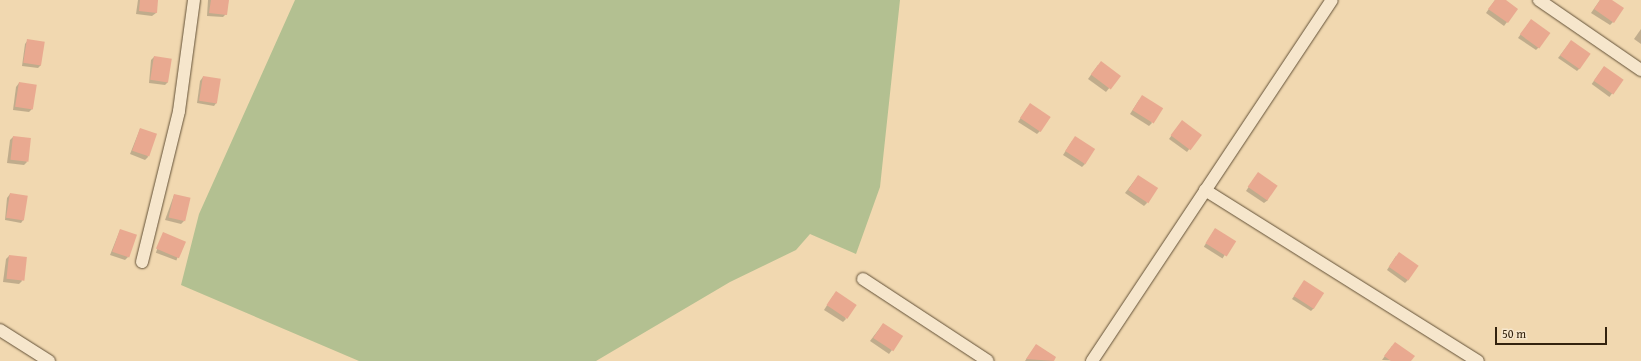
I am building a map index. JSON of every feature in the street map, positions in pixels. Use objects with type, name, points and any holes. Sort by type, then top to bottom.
[{"type":"street","points":[[142,262],[179,111],[194,0]]},
{"type":"street","points":[[1092,361],[1332,0]]},
{"type":"street","points":[[1539,0],[1641,70]]},
{"type":"street","points":[[1205,190],[1478,361]]},
{"type":"street","points":[[863,278],[988,361]]},
{"type":"street","points":[[0,330],[49,361]]},
{"type":"green space","points":[[295,0],[900,0],[880,187],[856,254],[810,234],[796,250],[730,282],[596,361],[359,361],[181,285],[199,214]]},
{"type":"building","points":[[140,0],[158,0],[157,13],[139,11]]},
{"type":"building","points":[[211,0],[229,0],[227,15],[209,13]]},
{"type":"building","points":[[1495,0],[1506,0],[1518,9],[1508,23],[1488,9]]},
{"type":"building","points":[[1600,0],[1612,0],[1624,8],[1614,23],[1594,9]]},
{"type":"building","points":[[1531,19],[1550,33],[1539,48],[1520,34]]},
{"type":"building","points":[[27,39],[45,42],[41,66],[23,63]]},
{"type":"building","points":[[1571,40],[1591,54],[1580,69],[1560,56]]},
{"type":"building","points":[[154,56],[172,59],[168,83],[150,80]]},
{"type":"building","points":[[1101,61],[1121,76],[1111,90],[1091,75]]},
{"type":"building","points":[[1604,66],[1624,80],[1613,95],[1594,81]]},
{"type":"building","points":[[203,76],[221,79],[217,104],[199,101]]},
{"type":"building","points":[[19,82],[37,85],[33,110],[15,107]]},
{"type":"building","points":[[1142,95],[1163,108],[1154,124],[1132,110]]},
{"type":"building","points":[[1030,103],[1051,117],[1041,132],[1020,118]]},
{"type":"building","points":[[1182,120],[1202,135],[1191,150],[1171,135]]},
{"type":"building","points":[[140,128],[157,134],[149,157],[132,151]]},
{"type":"building","points":[[13,136],[31,138],[28,162],[10,160]]},
{"type":"building","points":[[1075,136],[1095,149],[1085,164],[1065,151]]},
{"type":"building","points":[[1258,172],[1278,186],[1267,201],[1248,187]]},
{"type":"building","points":[[1138,175],[1158,188],[1148,203],[1128,190]]},
{"type":"building","points":[[10,193],[28,196],[24,221],[6,218]]},
{"type":"building","points":[[174,194],[191,198],[185,221],[169,217]]},
{"type":"building","points":[[1215,228],[1236,241],[1227,257],[1205,243]]},
{"type":"building","points":[[120,229],[137,235],[129,258],[112,252]]},
{"type":"building","points":[[163,232],[186,242],[179,258],[156,249]]},
{"type":"building","points":[[1399,252],[1419,266],[1408,281],[1389,267]]},
{"type":"building","points":[[9,255],[27,257],[24,281],[6,279]]},
{"type":"building","points":[[1304,280],[1324,293],[1314,309],[1294,296]]},
{"type":"building","points":[[836,291],[857,305],[847,319],[826,305]]},
{"type":"building","points":[[883,323],[903,336],[893,351],[873,338]]},
{"type":"building","points":[[1395,342],[1415,356],[1411,361],[1391,361],[1384,356]]},
{"type":"building","points":[[1036,344],[1056,357],[1054,361],[1026,359]]}]
